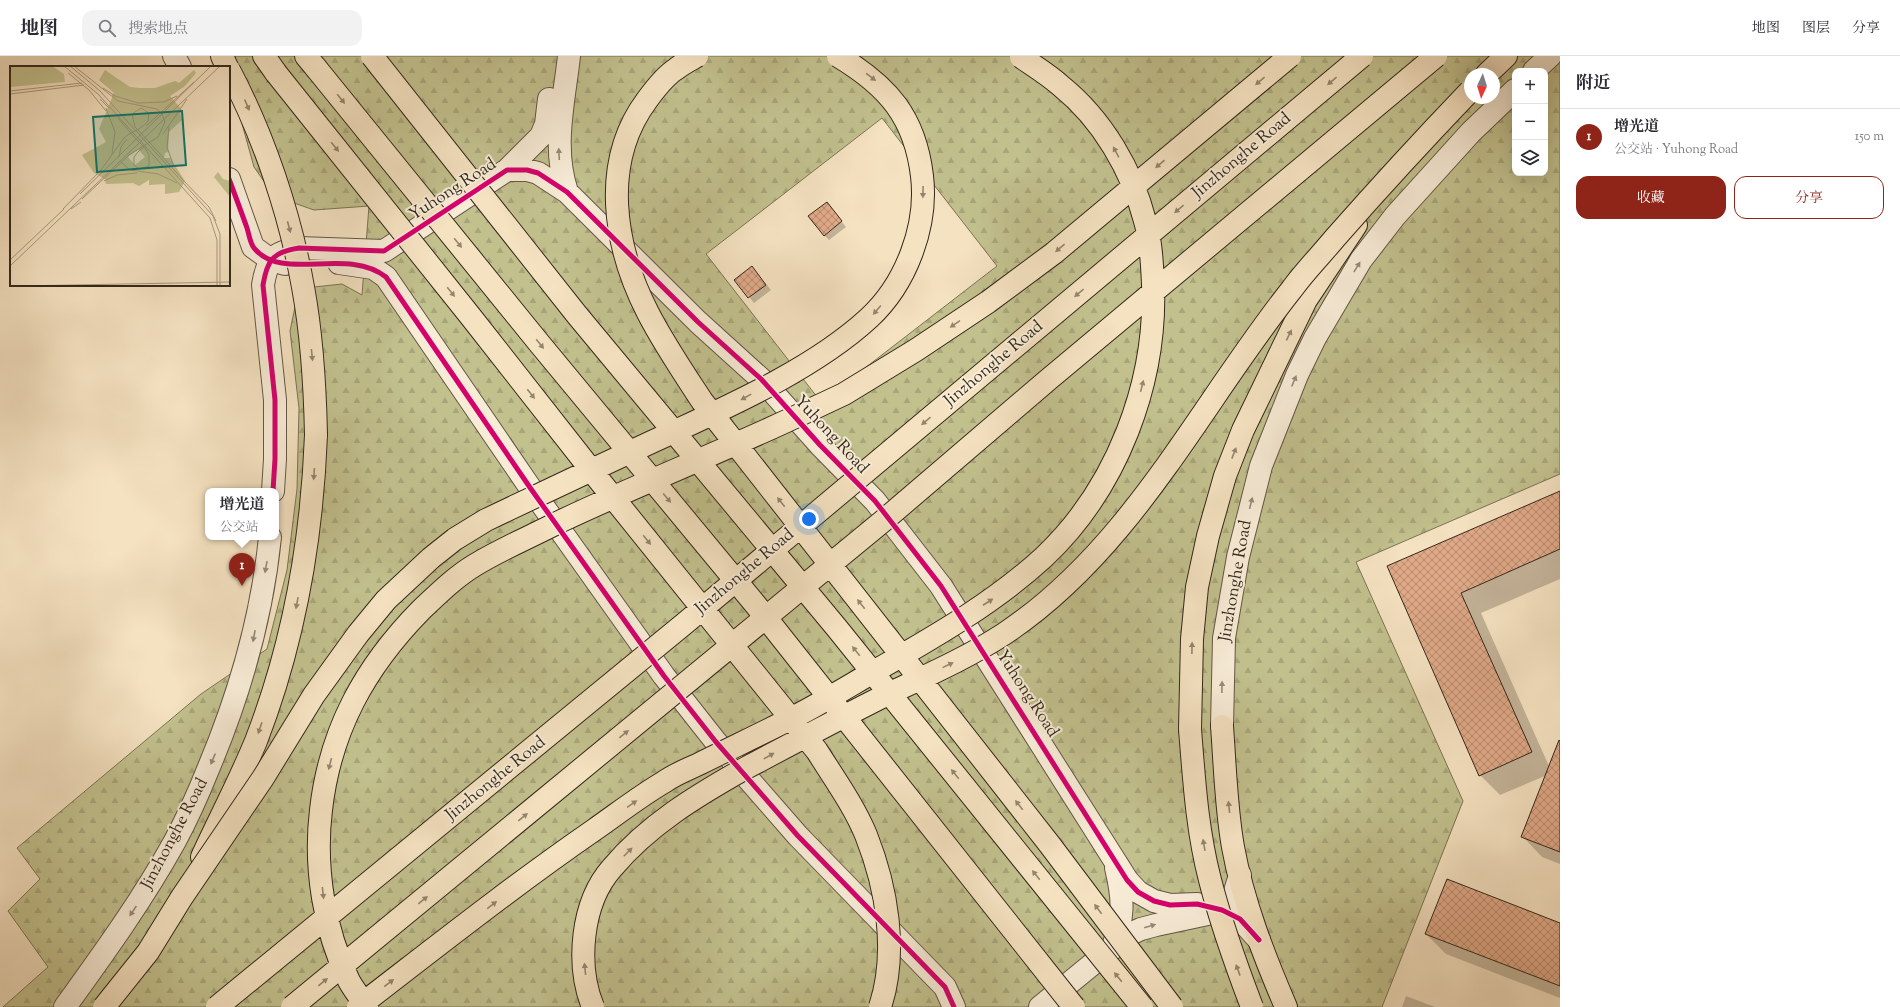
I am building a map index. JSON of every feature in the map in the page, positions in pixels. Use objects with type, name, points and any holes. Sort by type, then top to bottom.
[{"type":"main road","points":[[222,56],[227,66]]},
{"type":"main road","points":[[264,56],[598,480],[817,751],[841,789],[865,835],[880,882],[888,923],[890,961],[885,991],[880,1007]]},
{"type":"main road","name":"Yuhong Road","points":[[306,56],[539,343],[755,604],[1074,1007]]},
{"type":"main road","name":"Yuhong Road","points":[[372,56],[577,315],[836,626],[1142,1007]]},
{"type":"main road","points":[[697,56],[675,69],[653,91],[635,116],[626,137],[620,164],[616,189],[618,220],[633,280],[648,312],[674,359],[702,401],[1050,845],[1172,1007]]},
{"type":"main road","points":[[104,1007],[148,952],[182,897],[263,778],[314,695],[337,662],[386,600],[431,558],[455,539],[486,520],[734,404],[786,376],[864,323],[890,294],[905,269],[917,237],[922,215],[923,187],[920,156],[913,134],[892,99],[877,82],[838,56]]},
{"type":"main road","points":[[358,1007],[549,862],[664,781],[797,715],[926,642],[996,597],[1044,556],[1073,526],[1116,457],[1131,423],[1141,391],[1152,339],[1154,316],[1150,245],[1145,220],[1135,193],[1127,172],[1111,141],[1087,111],[1062,86],[1020,56]]},
{"type":"main road","points":[[367,1007],[350,983],[335,947],[325,906],[319,830],[322,800],[334,748],[353,699],[371,670],[406,625],[449,584],[475,565],[583,511],[844,394],[916,350],[988,302],[1054,253],[1290,56]]},
{"type":"main road","name":"Jinzhonghe Road","points":[[217,1007],[684,624],[1362,56]]},
{"type":"main road","points":[[292,1007],[883,521],[1049,378],[1436,56]]},
{"type":"main road","points":[[1493,68],[1506,56]]},
{"type":"main road","points":[[182,897],[256,741],[279,675],[295,610],[306,551],[315,473],[316,435],[313,370],[304,296],[297,258],[285,214],[260,137],[244,98],[230,72]]},
{"type":"main road","points":[[593,1007],[586,982],[584,960],[585,939],[589,914],[596,894],[610,870],[660,822],[707,790],[817,729],[956,661],[1003,634],[1050,600],[1090,562],[1128,518],[1175,455],[1292,288],[1391,173],[1464,97]]},
{"type":"main road","points":[[1252,1007],[1235,962],[1210,878],[1195,795],[1190,728],[1192,639],[1197,587],[1208,536],[1225,476],[1242,430],[1306,300],[1391,173]]},
{"type":"main road","points":[[1222,726],[1233,847],[1259,940],[1286,1007]]},
{"type":"street","points":[[174,56],[179,66]]},
{"type":"street","name":"Yuhong Road","points":[[271,260],[277,254],[287,250],[299,248],[347,249],[373,252],[384,251],[507,170],[540,136],[546,124],[554,56]]},
{"type":"street","name":"Yuhong Road","points":[[567,192],[561,174],[558,154],[559,131],[569,56]]},
{"type":"street","points":[[1537,68],[1550,56]]},
{"type":"street","name":"Jinzhonghe Road","points":[[1222,726],[1224,638],[1238,557],[1261,466],[1296,375],[1338,297],[1370,248],[1395,216],[1471,132],[1512,93]]},
{"type":"street","name":"Yuhong Road","points":[[507,170],[527,170],[538,173],[567,192],[698,322],[761,379],[820,445],[875,501],[941,586],[1040,739],[1114,860],[1127,880],[1138,892],[1154,901],[1170,905],[1198,904],[1222,910],[1240,918],[1259,940]]},
{"type":"street","points":[[230,182],[253,247],[263,285],[275,400],[275,459],[273,488]]},
{"type":"street","points":[[393,286],[389,269],[390,256],[396,244]]},
{"type":"street","points":[[253,247],[271,260],[285,264],[335,262],[362,265],[380,272],[393,286],[531,489],[664,676],[716,742],[798,836],[945,988],[969,1007]]},
{"type":"street","points":[[263,285],[266,269],[271,260]]},
{"type":"street","name":"Jinzhonghe Road","points":[[65,1007],[135,907],[179,833],[199,790],[232,711],[254,638],[270,540]]},
{"type":"street","points":[[1112,949],[1120,927],[1122,913],[1121,889],[1114,860]]},
{"type":"street","points":[[1040,1007],[1128,935],[1140,929],[1222,910],[1233,898],[1240,875]]},
{"type":"street","points":[[945,988],[954,1007]]},
{"type":"green space","points":[[214,56],[1560,56],[1560,474],[1356,562],[1463,801],[1382,1007],[3,1007],[48,967],[8,911],[40,879],[17,848],[201,694],[267,649],[287,570],[297,489],[299,408],[290,331],[295,307],[314,287],[342,284],[362,295],[369,206],[314,210],[274,196],[254,167],[234,95],[230,87],[230,66],[219,66]],"holes":[[[882,118],[997,266],[821,402],[706,254]]]},
{"type":"building","points":[[827,202],[842,221],[824,236],[808,216]]},
{"type":"building","points":[[752,266],[766,285],[748,298],[734,280]]},
{"type":"building","points":[[1560,491],[1560,549],[1461,593],[1532,752],[1479,776],[1387,566]]},
{"type":"building","points":[[1559,740],[1560,741],[1560,852],[1521,837]]},
{"type":"building","points":[[1447,879],[1560,923],[1560,986],[1425,934]]},
{"type":"cycle path","points":[[273,488],[275,459],[275,400],[263,285],[269,263],[277,255],[299,248],[384,251],[507,170],[527,170],[538,173],[567,192],[698,322],[761,379],[820,445],[875,501],[941,586],[1127,880],[1138,892],[1154,901],[1170,905],[1197,904],[1222,910],[1240,919],[1259,940]]},
{"type":"cycle path","points":[[230,182],[252,244],[254,248],[266,258],[281,263],[353,264],[370,268],[386,277],[531,489],[664,676],[716,742],[798,836],[945,987],[954,1007]]},
{"type":"place","name":"增光道","points":[[242,586]]}]
